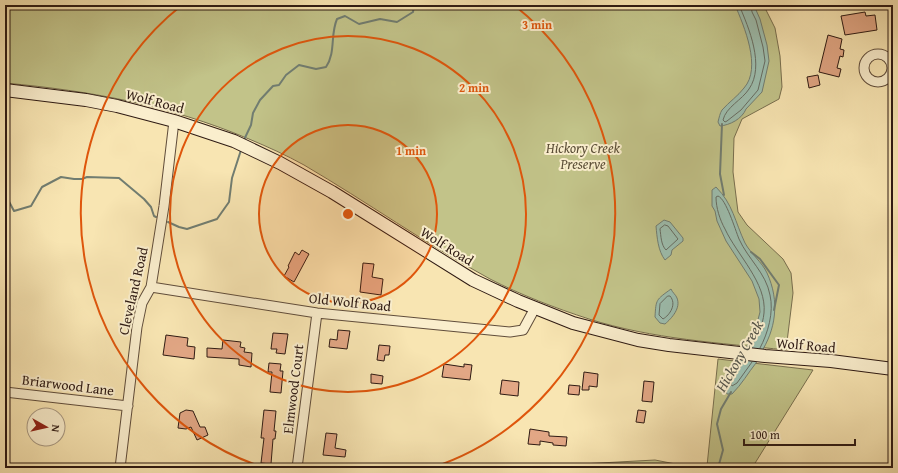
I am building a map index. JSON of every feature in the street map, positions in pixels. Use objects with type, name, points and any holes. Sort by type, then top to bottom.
[{"type":"main road","name":"Wolf Road","points":[[5,90],[92,101],[118,106],[174,121],[234,141],[332,192],[473,280],[535,308],[573,323],[638,340],[669,345],[765,356],[831,361],[893,369]]},
{"type":"street","name":"Cleveland Road","points":[[120,468],[137,327],[142,303],[151,287],[164,206],[174,121]]},
{"type":"street","name":"Old Wolf Road","points":[[151,287],[317,313],[510,332],[523,330],[535,308]]},
{"type":"street","name":"Elmwood Court","points":[[297,468],[317,313]]},
{"type":"street","name":"Briarwood Lane","points":[[5,392],[128,406]]},
{"type":"green space","name":"Hickory Creek Preserve","points":[[5,5],[766,5],[765,8],[775,28],[780,56],[782,87],[779,99],[742,119],[734,138],[733,172],[738,212],[747,225],[783,259],[791,273],[793,293],[786,350],[662,336],[613,326],[576,315],[526,296],[490,279],[443,252],[304,165],[249,139],[189,117],[129,101],[68,90],[5,83]]},
{"type":"green space","points":[[718,359],[813,370],[752,468],[554,468],[563,465],[655,460],[691,467],[707,466]]},
{"type":"water","points":[[735,5],[754,5],[756,8],[767,45],[769,61],[762,92],[739,119],[732,123],[720,126],[718,122],[721,111],[744,88],[749,80],[751,70],[750,47],[747,35]]},
{"type":"water","points":[[716,187],[722,193],[730,207],[745,243],[767,273],[774,294],[775,305],[773,325],[770,335],[756,363],[732,394],[727,394],[725,390],[729,377],[755,331],[760,312],[759,299],[752,281],[726,241],[717,221],[715,211],[712,206],[712,190]]},
{"type":"water","points":[[664,220],[670,222],[683,238],[683,241],[672,250],[671,255],[665,260],[659,248],[656,226]]},
{"type":"water","points":[[671,289],[677,298],[677,309],[673,316],[665,324],[660,323],[655,317],[657,303],[660,298]]},
{"type":"building","points":[[865,12],[866,16],[875,15],[877,30],[845,35],[841,16]]},
{"type":"building","points":[[828,35],[842,39],[840,49],[844,50],[843,57],[840,56],[837,68],[841,69],[839,77],[819,72]]},
{"type":"building","points":[[818,75],[820,85],[809,88],[807,77]]},
{"type":"building","points":[[302,250],[309,254],[294,282],[284,276],[295,252],[299,255]]},
{"type":"building","points":[[363,263],[374,264],[372,277],[383,279],[381,295],[360,292]]},
{"type":"building","points":[[338,330],[350,331],[347,349],[329,347],[330,339],[337,340]]},
{"type":"building","points":[[273,333],[288,334],[285,354],[276,353],[277,349],[271,349]]},
{"type":"building","points":[[166,335],[188,338],[187,346],[195,347],[194,359],[163,355]]},
{"type":"building","points":[[223,340],[241,342],[240,347],[245,348],[244,352],[252,353],[251,367],[239,365],[239,359],[207,357],[207,348],[222,349]]},
{"type":"building","points":[[379,345],[390,346],[389,355],[385,355],[384,361],[377,360]]},
{"type":"building","points":[[269,363],[281,364],[280,371],[283,371],[281,393],[270,392],[272,372],[268,372]]},
{"type":"building","points":[[444,364],[464,367],[464,364],[472,365],[470,380],[442,377]]},
{"type":"building","points":[[584,372],[598,374],[597,387],[589,386],[589,390],[582,390]]},
{"type":"building","points":[[371,374],[383,376],[382,384],[371,383]]},
{"type":"building","points":[[502,380],[519,382],[518,396],[500,394]]},
{"type":"building","points":[[644,381],[654,382],[652,402],[642,401]]},
{"type":"building","points":[[569,385],[580,386],[579,395],[568,394]]},
{"type":"building","points":[[186,410],[193,411],[200,427],[205,427],[208,435],[197,440],[191,427],[186,429],[178,428],[180,413]]},
{"type":"building","points":[[264,410],[276,411],[274,431],[276,431],[275,439],[273,439],[271,464],[261,463],[264,438],[261,438]]},
{"type":"building","points":[[638,410],[646,411],[644,423],[636,422]]},
{"type":"building","points":[[530,429],[549,432],[549,436],[567,437],[566,446],[553,445],[553,443],[540,441],[540,445],[528,444]]},
{"type":"building","points":[[326,433],[337,434],[335,448],[346,450],[345,457],[323,455]]},
{"type":"waterway","points":[[243,142],[251,125],[253,113],[260,100],[273,86],[279,85],[286,75],[299,65],[316,69],[326,67],[331,55],[337,19],[345,16],[359,24],[380,19],[397,22],[413,12],[414,5]]},
{"type":"waterway","name":"Hickory Creek","points":[[722,124],[720,174],[724,195]]},
{"type":"waterway","points":[[168,222],[187,229],[217,219],[229,202],[232,178],[241,150]]},
{"type":"waterway","points":[[5,194],[14,211],[31,206],[42,187],[61,177],[74,179],[82,179],[87,177],[119,178],[144,199],[151,207],[154,216],[156,217]]},
{"type":"waterway","name":"Hickory Creek","points":[[751,252],[760,259],[779,285],[774,310]]},
{"type":"waterway","name":"Hickory Creek","points":[[718,468],[723,450],[717,424],[721,409],[731,392]]}]
